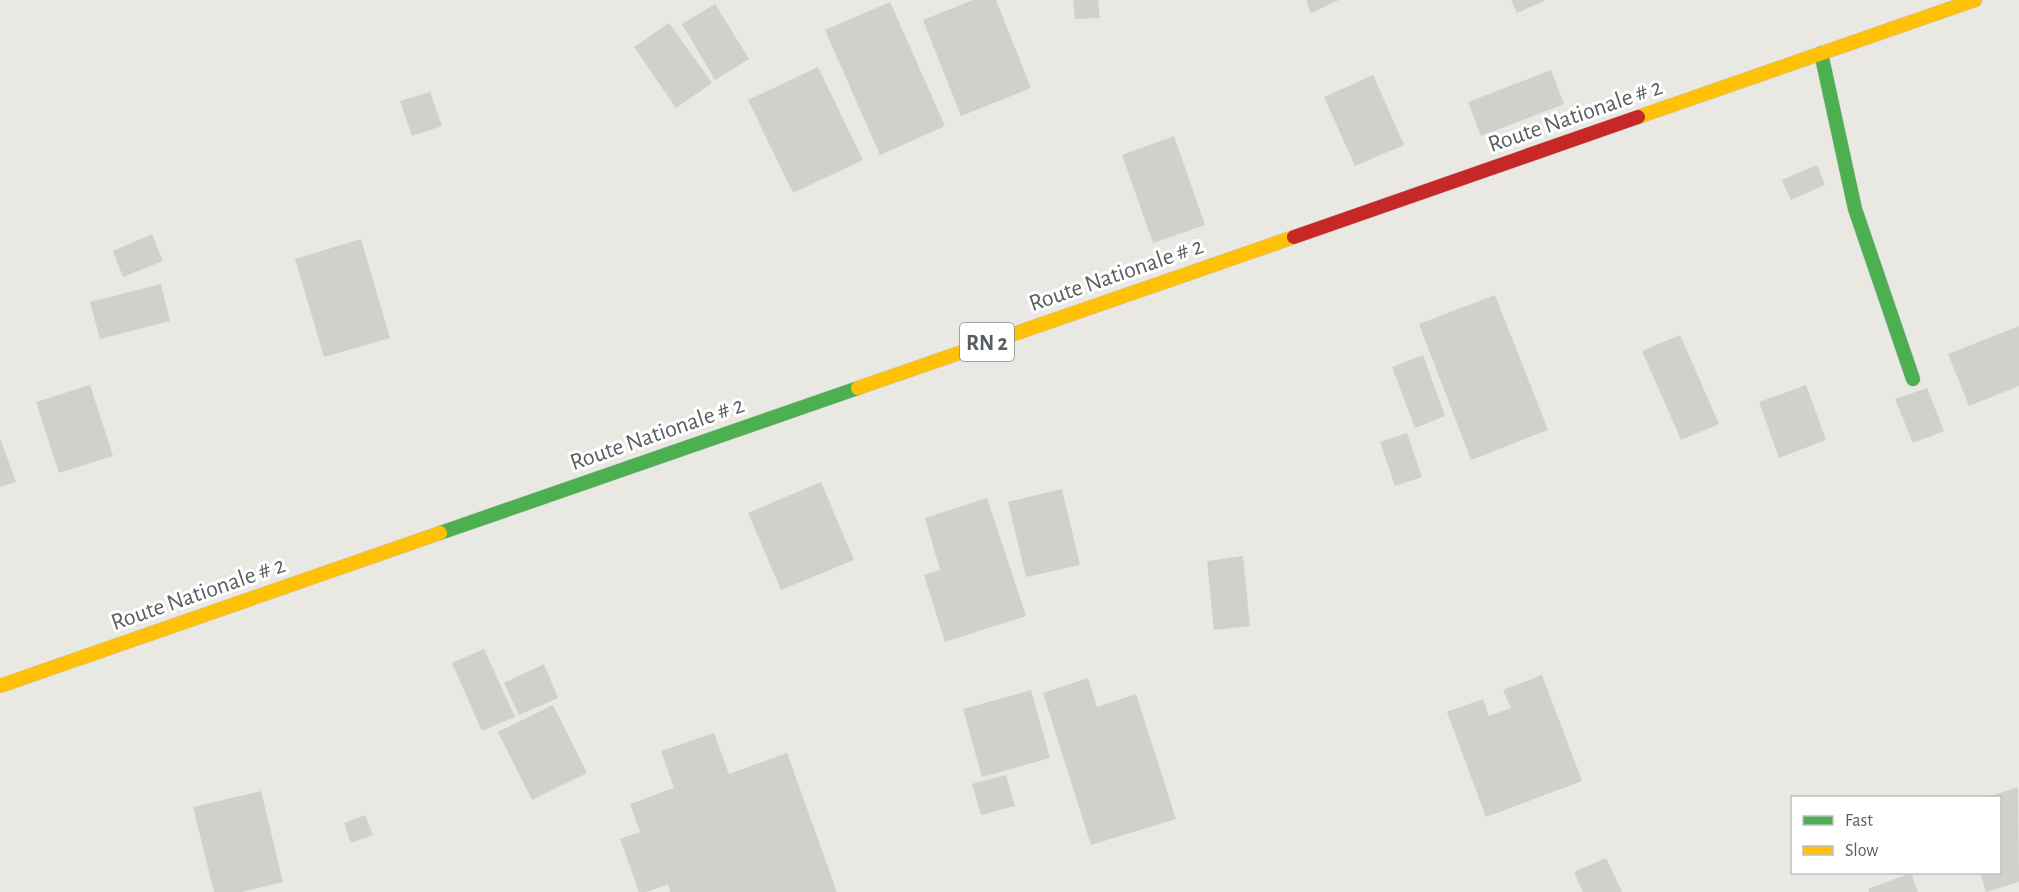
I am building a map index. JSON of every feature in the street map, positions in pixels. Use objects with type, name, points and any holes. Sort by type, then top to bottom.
[{"type":"main road","name":"Route Nationale # 2","points":[[0,686],[1975,0]]},
{"type":"main road","points":[[1821,53],[1855,209],[1912,379]]},
{"type":"building","points":[[973,0],[996,0],[1031,88],[961,116],[923,20]]},
{"type":"building","points":[[1073,0],[1098,0],[1100,18],[1075,19]]},
{"type":"building","points":[[1306,0],[1339,0],[1311,13]]},
{"type":"building","points":[[1511,0],[1546,0],[1517,13]]},
{"type":"building","points":[[890,2],[945,126],[880,155],[825,30]]},
{"type":"building","points":[[715,4],[749,59],[715,80],[682,24]]},
{"type":"building","points":[[669,23],[712,83],[676,108],[634,47]]},
{"type":"building","points":[[818,67],[863,160],[793,193],[748,100]]},
{"type":"building","points":[[1551,70],[1564,104],[1481,136],[1468,102]]},
{"type":"building","points":[[1373,75],[1404,145],[1355,166],[1324,97]]},
{"type":"building","points":[[430,92],[442,126],[412,136],[400,101]]},
{"type":"building","points":[[1174,136],[1205,225],[1153,243],[1122,155]]},
{"type":"building","points":[[1817,165],[1825,185],[1791,200],[1782,180]]},
{"type":"building","points":[[152,234],[163,261],[123,277],[113,251]]},
{"type":"building","points":[[361,239],[390,338],[324,357],[295,259]]},
{"type":"building","points":[[161,284],[170,321],[100,339],[90,302]]},
{"type":"building","points":[[1495,295],[1548,430],[1471,460],[1419,324]]},
{"type":"building","points":[[2019,326],[2019,386],[1969,406],[1948,354]]},
{"type":"building","points":[[1680,335],[1719,424],[1681,440],[1642,351]]},
{"type":"building","points":[[1423,355],[1445,416],[1415,428],[1392,367]]},
{"type":"building","points":[[90,385],[113,456],[59,473],[36,402]]},
{"type":"building","points":[[1806,385],[1826,440],[1779,458],[1759,402]]},
{"type":"building","points":[[1927,388],[1944,431],[1913,443],[1895,399]]},
{"type":"building","points":[[1407,433],[1422,477],[1395,486],[1380,442]]},
{"type":"building","points":[[0,438],[16,482],[0,487]]},
{"type":"building","points":[[821,482],[854,560],[781,590],[748,513]]},
{"type":"building","points":[[1062,489],[1080,565],[1026,577],[1008,502]]},
{"type":"building","points":[[987,498],[1026,616],[945,642],[924,575],[940,570],[925,518]]},
{"type":"building","points":[[1243,556],[1250,626],[1214,630],[1207,561]]},
{"type":"building","points":[[484,649],[515,717],[482,731],[452,663]]},
{"type":"building","points":[[544,664],[558,698],[519,715],[504,683]]},
{"type":"building","points":[[1542,675],[1582,781],[1486,817],[1447,712],[1483,699],[1489,716],[1511,708],[1503,690]]},
{"type":"building","points":[[1088,678],[1097,707],[1136,694],[1176,819],[1091,845],[1043,693]]},
{"type":"building","points":[[1031,690],[1050,758],[982,777],[963,709]]},
{"type":"building","points":[[553,705],[587,773],[532,800],[498,732]]},
{"type":"building","points":[[714,733],[729,774],[787,753],[837,892],[670,892],[668,884],[646,892],[639,892],[620,839],[640,832],[630,804],[674,788],[661,751]]},
{"type":"building","points":[[1006,775],[1015,806],[981,815],[972,784]]},
{"type":"building","points":[[2018,787],[2019,882],[1986,892],[1981,874],[2001,874],[2001,796],[1990,796]]},
{"type":"building","points":[[261,791],[283,882],[242,892],[214,892],[193,807]]},
{"type":"building","points":[[365,815],[373,835],[351,843],[344,823]]},
{"type":"building","points":[[1606,858],[1622,892],[1583,892],[1574,872]]},
{"type":"building","points":[[1911,874],[1918,892],[1869,892],[1868,889]]},
{"type":"traffic: fast","points":[[1821,53],[1855,209],[1913,379]]},
{"type":"traffic: fast","points":[[440,533],[858,388]]},
{"type":"traffic: slow","points":[[1638,117],[1975,0]]},
{"type":"traffic: slow","points":[[858,388],[1294,237]]},
{"type":"traffic: slow","points":[[0,686],[440,533]]},
{"type":"traffic: jam","points":[[1294,237],[1638,117]]}]
